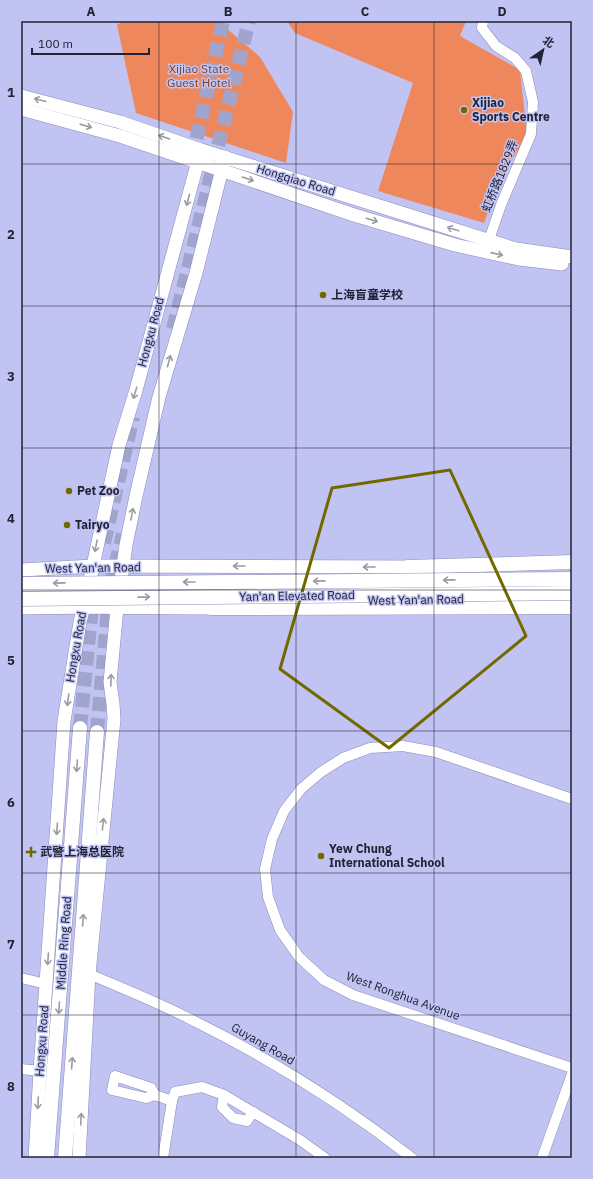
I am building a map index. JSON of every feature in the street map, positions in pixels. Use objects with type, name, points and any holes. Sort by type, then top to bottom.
[{"type":"highway","points":[[408,567],[572,562]]},
{"type":"highway","name":"Yan'an Elevated Road","points":[[21,584],[572,579]]},
{"type":"highway","name":"Yan'an Elevated Road","points":[[21,599],[572,593]]},
{"type":"highway","points":[[211,608],[572,607]]},
{"type":"highway","name":"Middle Ring Road","points":[[48,1158],[80,728]]},
{"type":"highway","name":"Middle Ring Road","points":[[65,1158],[97,732]]},
{"type":"main road","name":"Hongqiao Road","points":[[21,96],[120,122],[200,156]]},
{"type":"main road","name":"Hongqiao Road","points":[[21,109],[200,156],[516,249],[572,257]]},
{"type":"main road","name":"Hongxu Road","points":[[35,1158],[64,721],[80,622],[119,445],[136,390],[200,156]]},
{"type":"main road","name":"Hongqiao Road","points":[[224,164],[354,215],[455,245],[519,259],[572,265]]},
{"type":"main road","name":"Hongxu Road","points":[[79,1158],[89,974],[114,718],[110,682],[117,608],[123,566],[136,496],[159,397],[194,279],[224,164]]},
{"type":"main road","points":[[408,567],[478,558],[572,557]]},
{"type":"main road","name":"West Yan'an Road","points":[[21,570],[93,566],[408,567],[478,571],[572,569]]},
{"type":"main road","name":"West Yan'an Road","points":[[21,608],[83,606],[117,608],[211,608],[264,601],[442,600],[572,597]]},
{"type":"main road","points":[[211,608],[263,613],[448,614],[572,607]]},
{"type":"street","name":"虹桥路1829弄","points":[[483,21],[482,28],[496,46],[515,58],[526,71],[533,102],[531,134],[501,205],[489,240]]},
{"type":"street","name":"West Ronghua Avenue","points":[[572,798],[436,752],[403,746],[370,748],[342,758],[321,772],[301,789],[284,811],[272,839],[265,869],[268,897],[280,930],[299,957],[324,980],[353,995],[572,1068]]},
{"type":"street","name":"Guyang Road","points":[[89,974],[148,999],[246,1048],[344,1108],[412,1158]]},
{"type":"street","points":[[21,978],[46,984]]},
{"type":"street","points":[[21,1069],[40,1071]]},
{"type":"street","points":[[542,1158],[572,1074]]},
{"type":"street","points":[[163,1158],[175,1092],[202,1087],[224,1095],[300,1140],[325,1158]]},
{"type":"street","points":[[155,1095],[172,1102]]},
{"type":"street","points":[[224,1095],[222,1107],[233,1118],[247,1121],[253,1112]]},
{"type":"street","points":[[233,1118],[241,1105]]},
{"type":"highlighted area","points":[[450,470],[526,636],[389,748],[280,669],[332,488]]},
{"type":"green space","name":"Xijiao State Guest Hotel","points":[[123,21],[218,21],[260,57],[293,112],[286,163],[136,113],[117,25]]},
{"type":"green space","name":"Xijiao Sports Centre","points":[[287,21],[466,21],[460,36],[520,70],[527,136],[500,180],[484,223],[378,191],[413,83],[295,33]]},
{"type":"tunnel","points":[[192,159],[223,21]]},
{"type":"tunnel","points":[[173,329],[249,21]]},
{"type":"tunnel","points":[[104,543],[133,417]]},
{"type":"tunnel","points":[[97,732],[110,586],[123,534]]},
{"type":"tunnel","points":[[80,728],[93,595]]},
{"type":"place","name":"Xijiao Sports Centre","points":[[464,110]]},
{"type":"place","name":"上海盲童学校","points":[[323,295]]},
{"type":"place","name":"Pet Zoo","points":[[69,491]]},
{"type":"place","name":"Tairyo","points":[[67,525]]},
{"type":"place","name":"武警上海总医院","points":[[31,852]]},
{"type":"place","name":"Yew Chung International School","points":[[321,856]]}]
